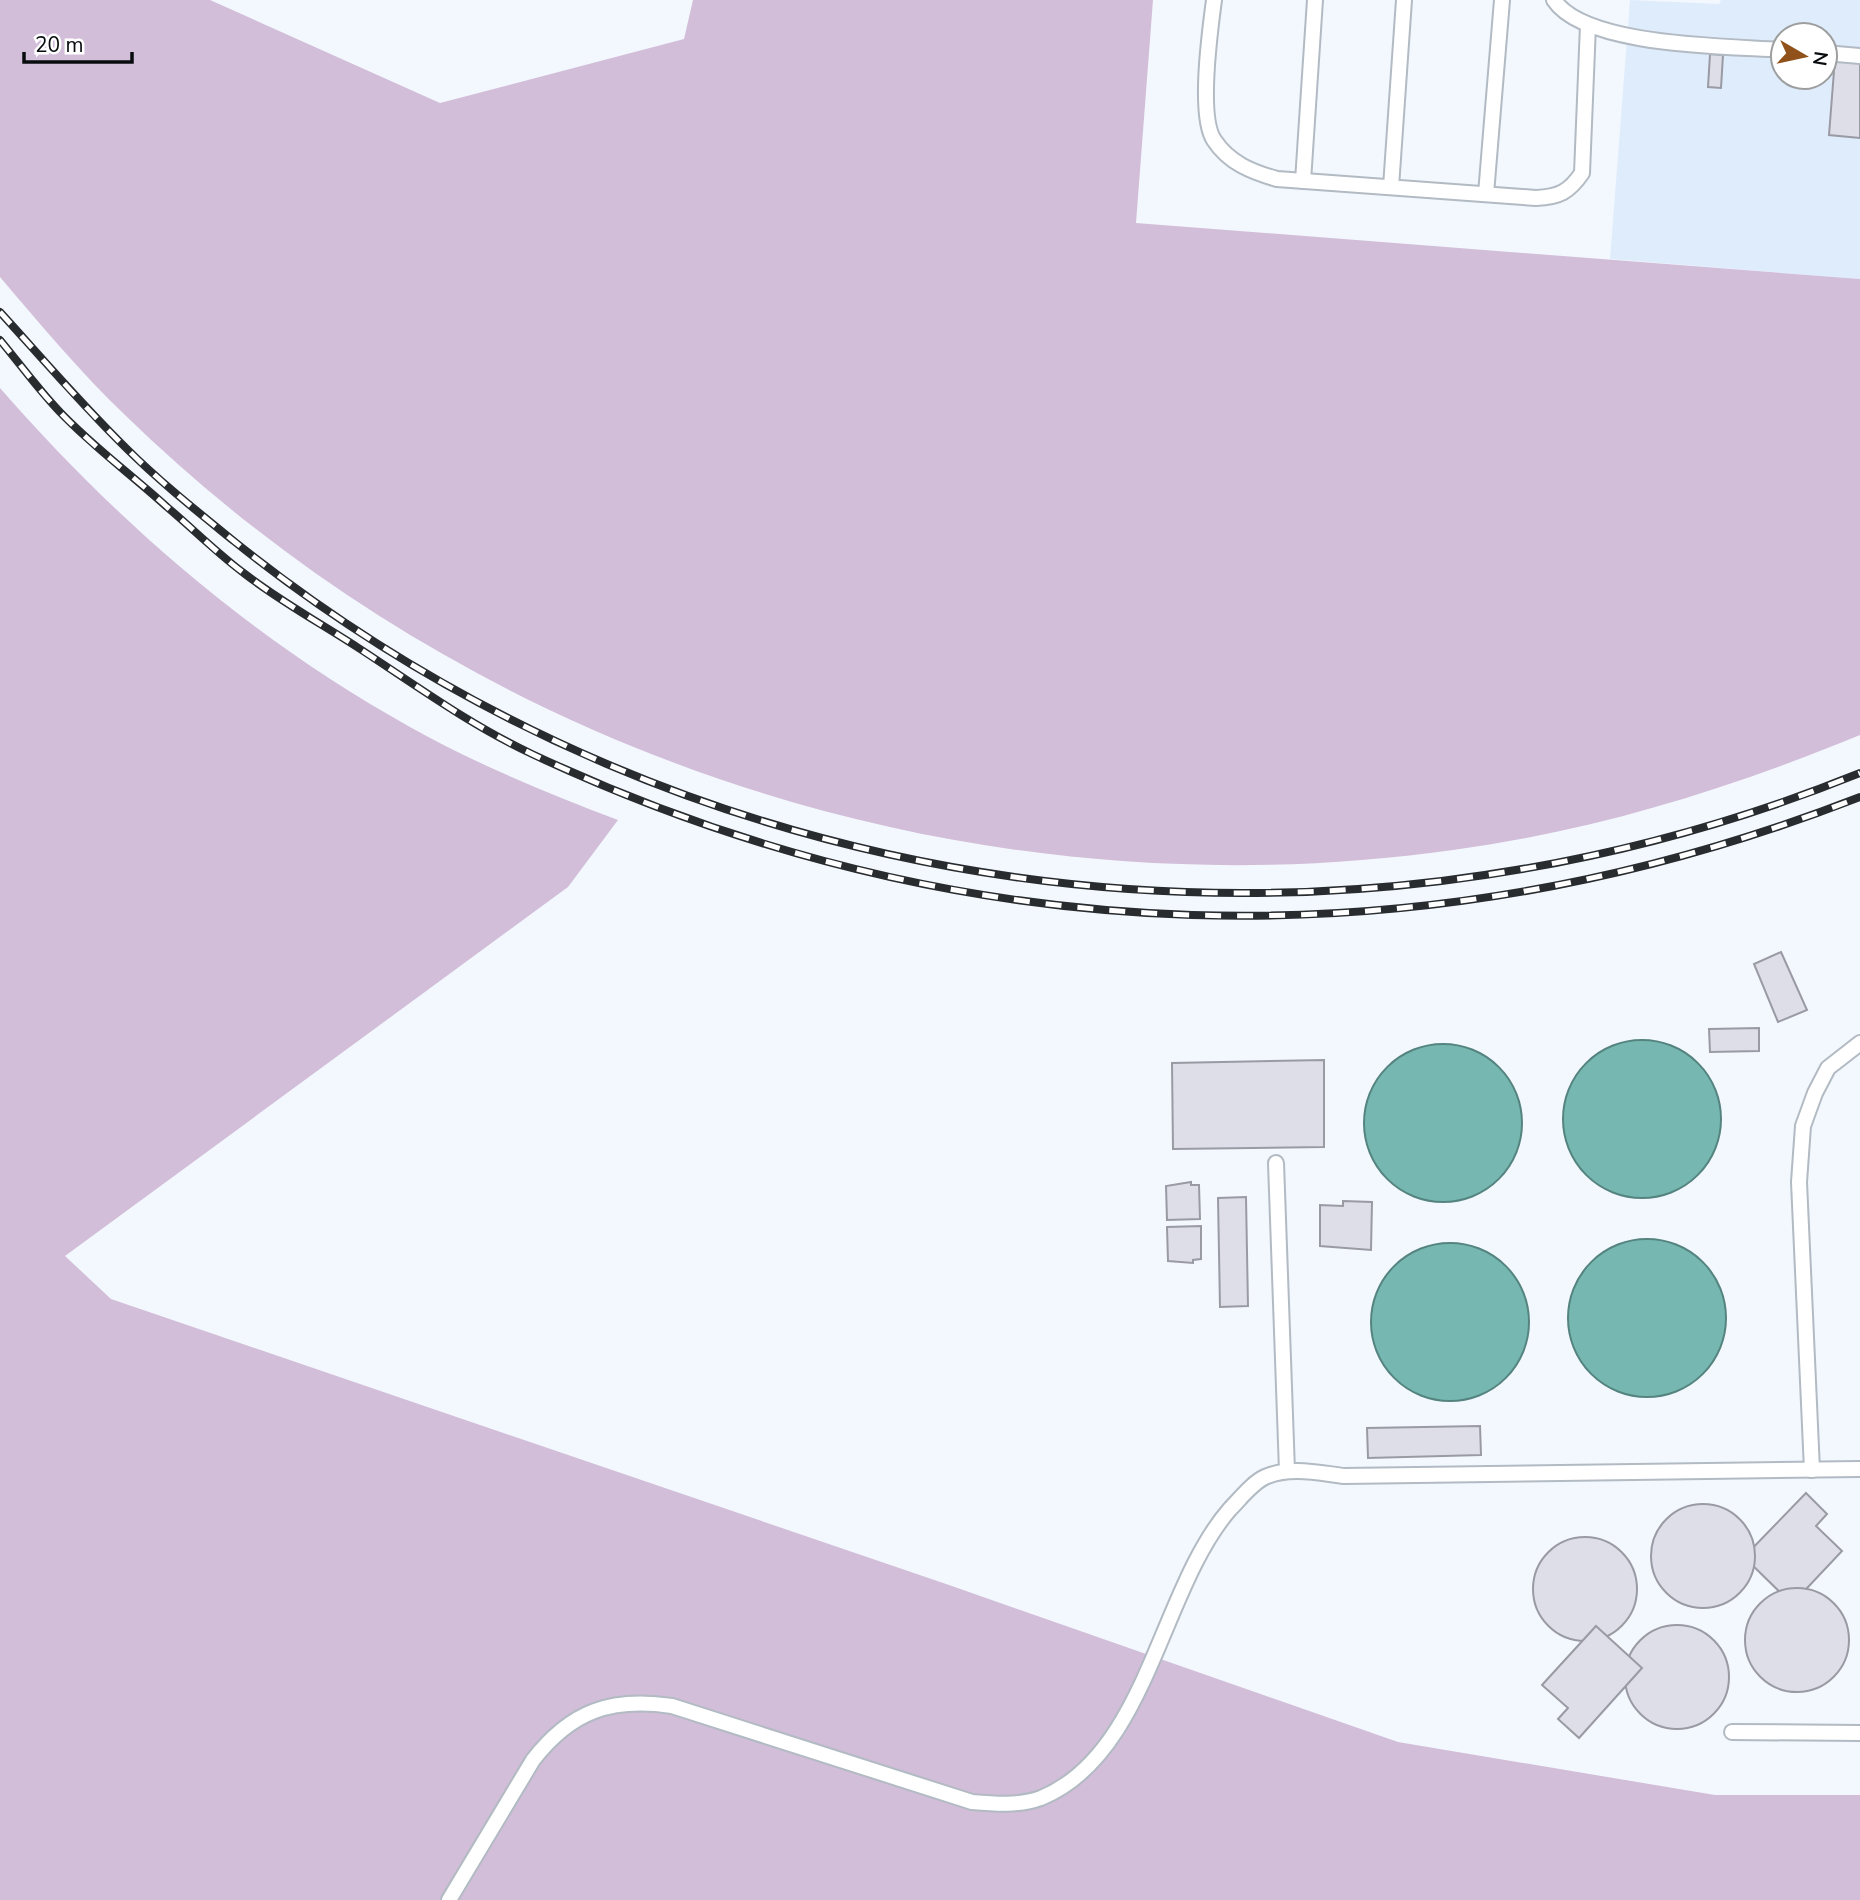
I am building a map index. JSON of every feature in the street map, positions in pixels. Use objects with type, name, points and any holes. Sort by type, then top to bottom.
[{"type":"lane","points":[[1214,0],[1205,102],[1212,138],[1229,157],[1250,171],[1277,179],[1486,194],[1556,197],[1571,189],[1582,173],[1588,26]]},
{"type":"lane","points":[[1303,181],[1315,0]]},
{"type":"lane","points":[[1391,187],[1404,0]]},
{"type":"lane","points":[[1486,194],[1502,0]]},
{"type":"lane","points":[[1554,0],[1562,11],[1588,26],[1642,39],[1769,49]]},
{"type":"lane","points":[[1839,54],[1860,56]]},
{"type":"lane","points":[[1812,1470],[1799,1182],[1803,1126],[1828,1068],[1860,1043]]},
{"type":"lane","points":[[1276,1163],[1287,1471]]},
{"type":"lane","points":[[449,1900],[533,1760],[549,1740],[593,1710],[615,1704],[642,1702],[672,1706],[972,1802],[1002,1805],[1041,1797],[1073,1778],[1104,1745],[1134,1703],[1200,1552],[1220,1521],[1264,1478],[1287,1471],[1344,1476],[1860,1469]]},
{"type":"lane","points":[[1732,1732],[1860,1734]]},
{"type":"shaded area","points":[[0,0],[210,0],[440,103],[684,39],[693,0],[1153,0],[1136,223],[1860,279],[1860,735],[1711,790],[1558,832],[1453,850],[1272,865],[1091,859],[913,832],[739,786],[571,720],[412,636],[262,534],[108,399],[0,277]]},
{"type":"shaded area","points":[[1630,0],[1719,4],[1721,0],[1860,0],[1860,279],[1610,259]]},
{"type":"shaded area","points":[[0,388],[45,438],[140,532],[190,576],[296,656],[352,693],[435,741],[512,777],[618,820],[568,887],[65,1256],[111,1299],[949,1585],[1398,1742],[1715,1795],[1860,1795],[1860,1900],[0,1900]]},
{"type":"shaded area","points":[[1642,1040],[1672,1046],[1698,1063],[1715,1089],[1721,1119],[1715,1149],[1698,1175],[1672,1192],[1642,1198],[1612,1192],[1586,1175],[1569,1149],[1563,1119],[1569,1089],[1586,1063],[1612,1046]]},
{"type":"shaded area","points":[[1443,1044],[1473,1050],[1499,1067],[1516,1093],[1522,1123],[1516,1153],[1499,1179],[1473,1196],[1443,1202],[1413,1196],[1387,1179],[1370,1153],[1364,1123],[1370,1093],[1387,1067],[1413,1050]]},
{"type":"shaded area","points":[[1647,1239],[1677,1245],[1703,1262],[1720,1288],[1726,1318],[1720,1348],[1703,1374],[1677,1391],[1647,1397],[1617,1391],[1591,1374],[1574,1348],[1568,1318],[1574,1288],[1591,1262],[1617,1245]]},
{"type":"shaded area","points":[[1450,1243],[1480,1249],[1506,1266],[1523,1292],[1529,1322],[1523,1352],[1506,1378],[1480,1395],[1450,1401],[1420,1395],[1394,1378],[1377,1352],[1371,1322],[1377,1292],[1394,1266],[1420,1249]]},
{"type":"building","points":[[1710,54],[1723,55],[1721,88],[1708,87]]},
{"type":"building","points":[[1839,58],[1860,60],[1860,138],[1829,135],[1832,91],[1839,91]]},
{"type":"building","points":[[1781,952],[1807,1010],[1778,1022],[1754,964]]},
{"type":"building","points":[[1759,1028],[1759,1051],[1710,1052],[1709,1029]]},
{"type":"building","points":[[1324,1060],[1324,1147],[1173,1149],[1172,1063]]},
{"type":"building","points":[[1191,1182],[1191,1185],[1199,1185],[1200,1219],[1167,1220],[1166,1186]]},
{"type":"building","points":[[1246,1197],[1248,1306],[1220,1307],[1218,1198]]},
{"type":"building","points":[[1343,1201],[1372,1202],[1371,1250],[1320,1246],[1320,1205],[1343,1206]]},
{"type":"building","points":[[1201,1226],[1201,1259],[1193,1260],[1193,1263],[1168,1261],[1167,1227]]},
{"type":"building","points":[[1480,1426],[1481,1455],[1368,1458],[1367,1428]]},
{"type":"building","points":[[1806,1493],[1827,1514],[1816,1526],[1842,1551],[1792,1604],[1744,1557]]},
{"type":"building","points":[[1703,1504],[1723,1508],[1740,1519],[1751,1536],[1755,1556],[1751,1576],[1740,1593],[1723,1604],[1703,1608],[1683,1604],[1666,1593],[1655,1576],[1651,1556],[1655,1536],[1666,1519],[1683,1508]]},
{"type":"building","points":[[1585,1537],[1605,1541],[1622,1552],[1633,1569],[1637,1589],[1633,1609],[1622,1626],[1605,1637],[1585,1641],[1565,1637],[1548,1626],[1537,1609],[1533,1589],[1537,1569],[1548,1552],[1565,1541]]},
{"type":"building","points":[[1797,1588],[1817,1592],[1834,1603],[1845,1620],[1849,1640],[1845,1660],[1834,1677],[1817,1688],[1797,1692],[1777,1688],[1760,1677],[1749,1660],[1745,1640],[1749,1620],[1760,1603],[1777,1592]]},
{"type":"building","points":[[1677,1625],[1697,1629],[1714,1640],[1725,1657],[1729,1677],[1725,1697],[1714,1714],[1697,1725],[1677,1729],[1657,1725],[1640,1714],[1629,1697],[1625,1677],[1629,1657],[1640,1640],[1657,1629]]},
{"type":"building","points":[[1596,1626],[1642,1668],[1579,1738],[1558,1719],[1568,1708],[1542,1685]]},
{"type":"railway","points":[[0,312],[110,432],[179,496],[235,542],[414,666],[606,764],[808,834],[1016,877],[1228,893],[1442,881],[1653,841],[1860,773]]},
{"type":"railway","points":[[0,340],[72,424],[215,550],[286,603],[464,717],[532,754],[694,821],[859,870],[1025,901],[1192,915],[1360,912],[1527,891],[1694,852],[1860,797]]}]
